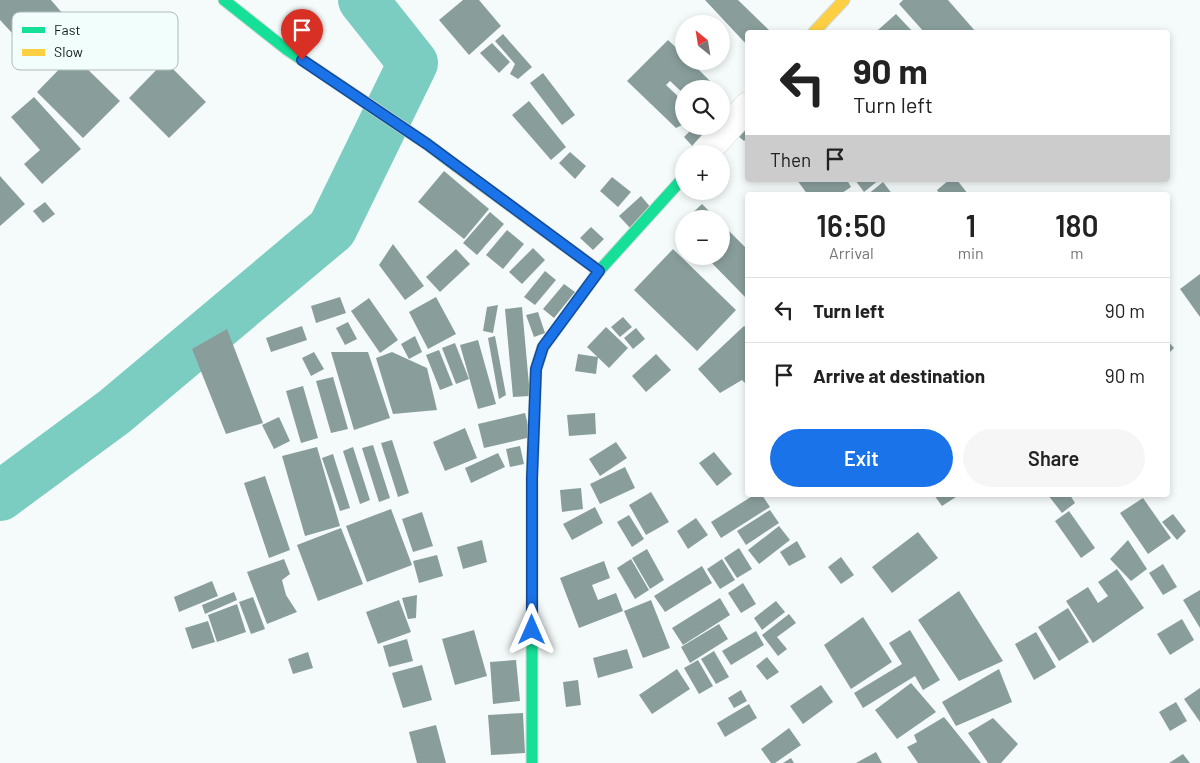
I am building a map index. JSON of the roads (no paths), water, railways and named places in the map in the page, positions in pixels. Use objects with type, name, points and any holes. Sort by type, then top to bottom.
[{"type":"street","points":[[224,0],[286,49],[427,144],[599,271]]},
{"type":"street","points":[[816,30],[844,0]]},
{"type":"street","points":[[712,145],[745,109]]},
{"type":"street","points":[[532,763],[532,478],[536,369],[543,347],[599,271],[675,187]]},
{"type":"waterway","points":[[0,496],[114,412],[332,229],[413,63],[363,0]]}]
